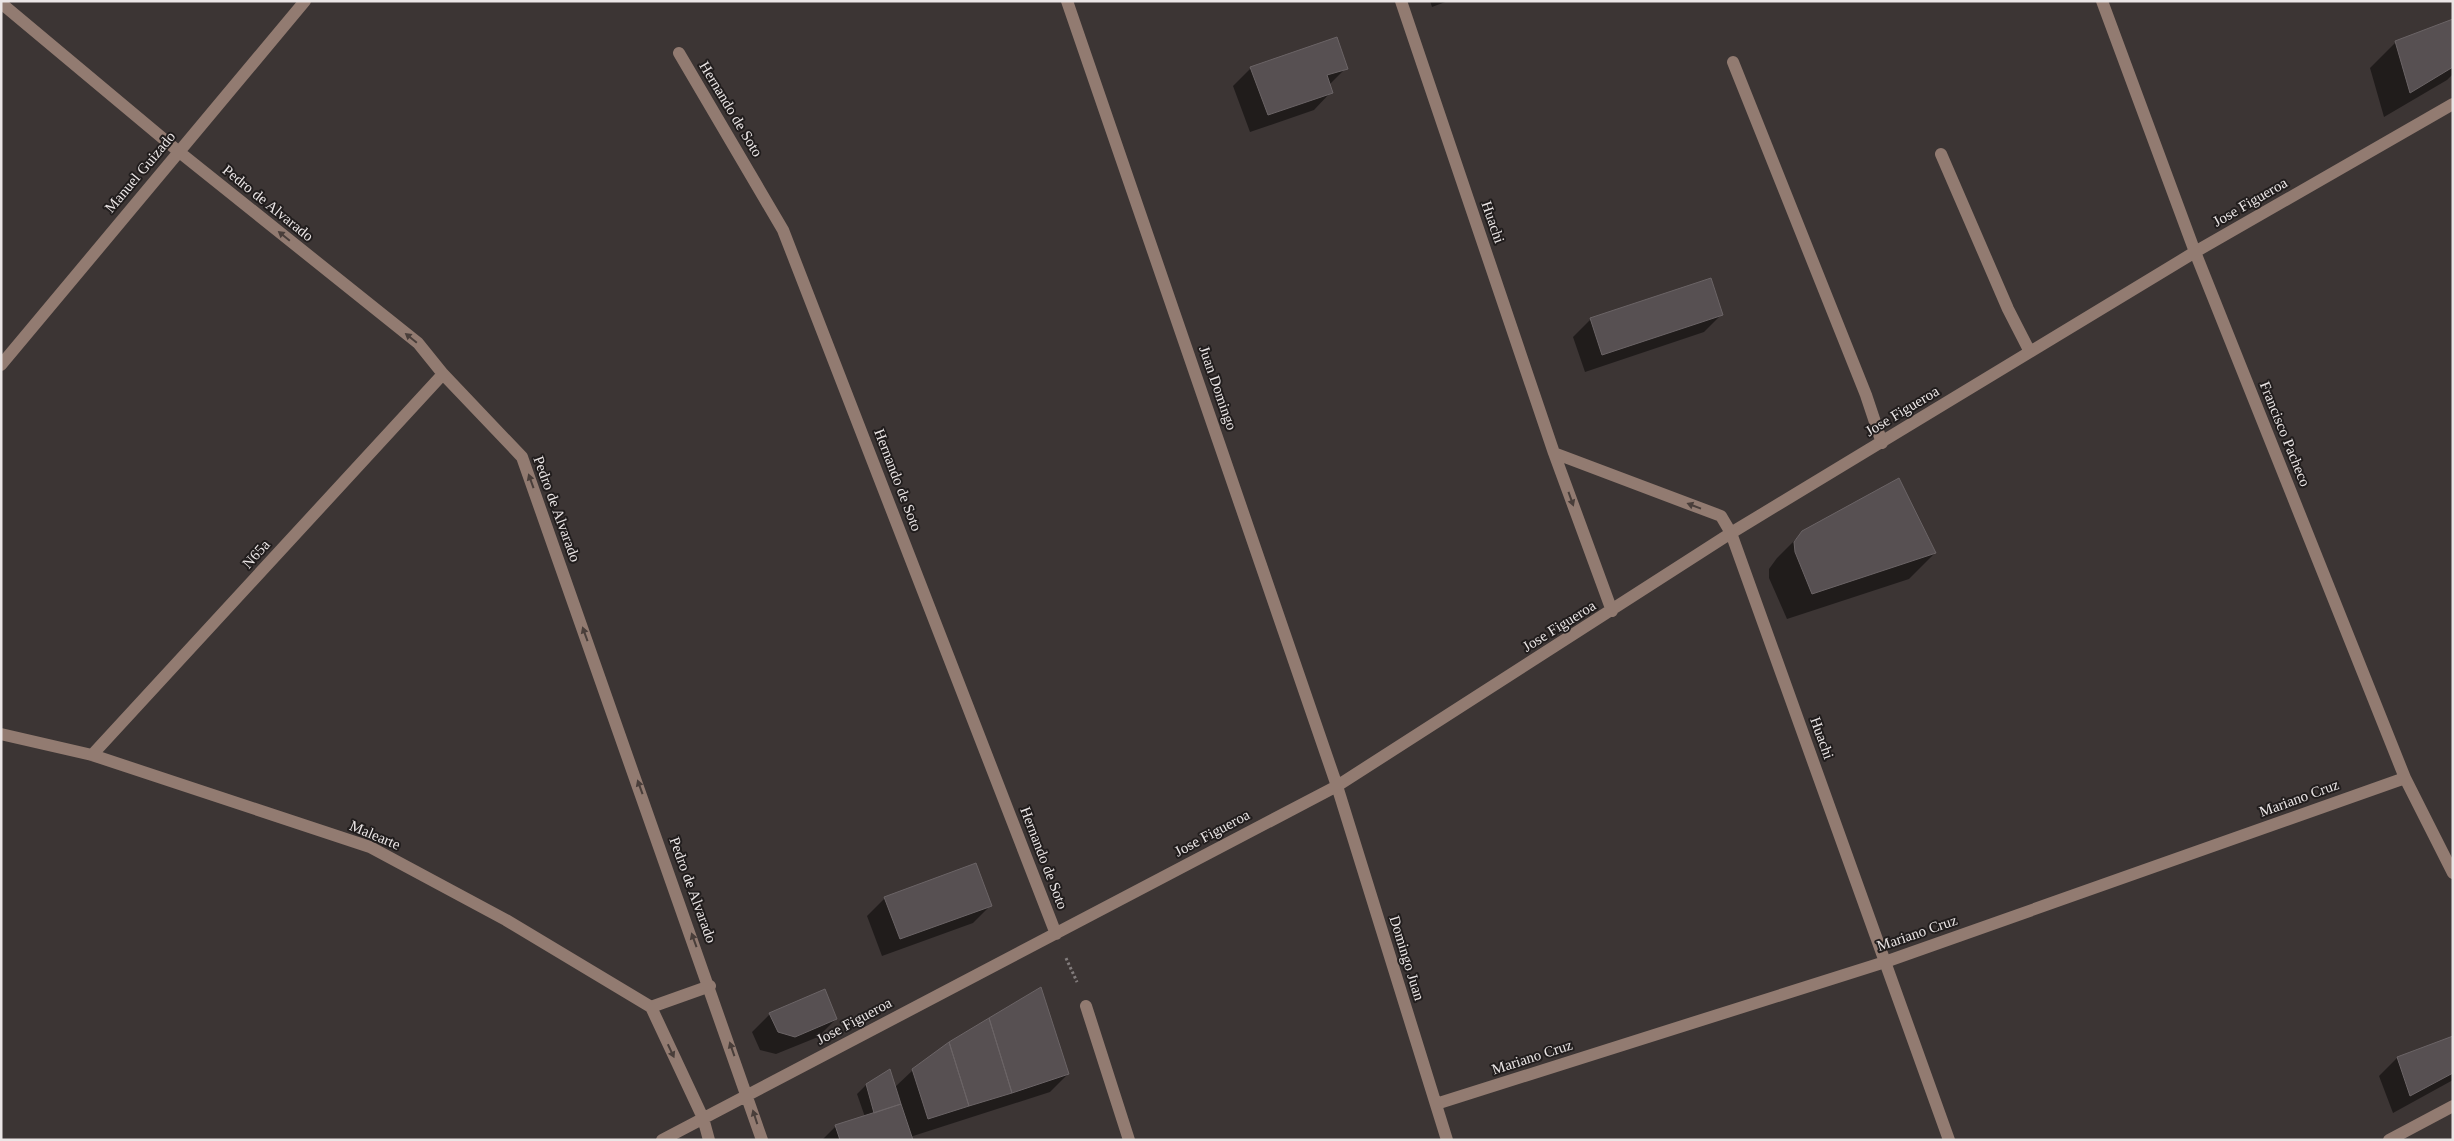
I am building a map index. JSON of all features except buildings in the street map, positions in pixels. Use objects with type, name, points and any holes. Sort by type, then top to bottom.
[{"type":"street","name":"Manuel Guizado","points":[[1,365],[305,1]]},
{"type":"street","name":"Juan Domingo","points":[[1067,1],[1337,786]]},
{"type":"street","name":"Huachi","points":[[1401,1],[1554,453],[1612,611]]},
{"type":"street","name":"Francisco Pacheco","points":[[2102,1],[2194,252],[2405,778],[2453,873]]},
{"type":"street","name":"Pedro de Alvarado","points":[[1,3],[178,151],[418,343],[443,374],[522,457],[710,986],[762,1140]]},
{"type":"street","name":"Hernando de Soto","points":[[678,53],[783,230],[1056,934]]},
{"type":"street","points":[[1733,62],[1866,395],[1882,443]]},
{"type":"street","name":"Jose Figueroa","points":[[662,1140],[1337,786],[1731,533],[2194,252],[2453,104]]},
{"type":"street","points":[[1941,154],[2008,308],[2030,352]]},
{"type":"street","name":"N65a","points":[[92,755],[443,374]]},
{"type":"street","name":"Huachi","points":[[1554,453],[1721,516],[1731,533],[1949,1140]]},
{"type":"street","name":"Malearte","points":[[1,734],[92,755],[370,848],[506,920],[651,1007]]},
{"type":"street","name":"Mariano Cruz","points":[[1436,1104],[1885,962],[2405,778]]},
{"type":"street","name":"Domingo Juan","points":[[1337,786],[1447,1140]]},
{"type":"street","points":[[709,1140],[703,1118],[651,1007],[710,986]]},
{"type":"street","points":[[1086,1006],[1129,1140]]},
{"type":"street","points":[[2389,1140],[2453,1106]]},
{"type":"path","points":[[1056,934],[1086,1006]]}]
